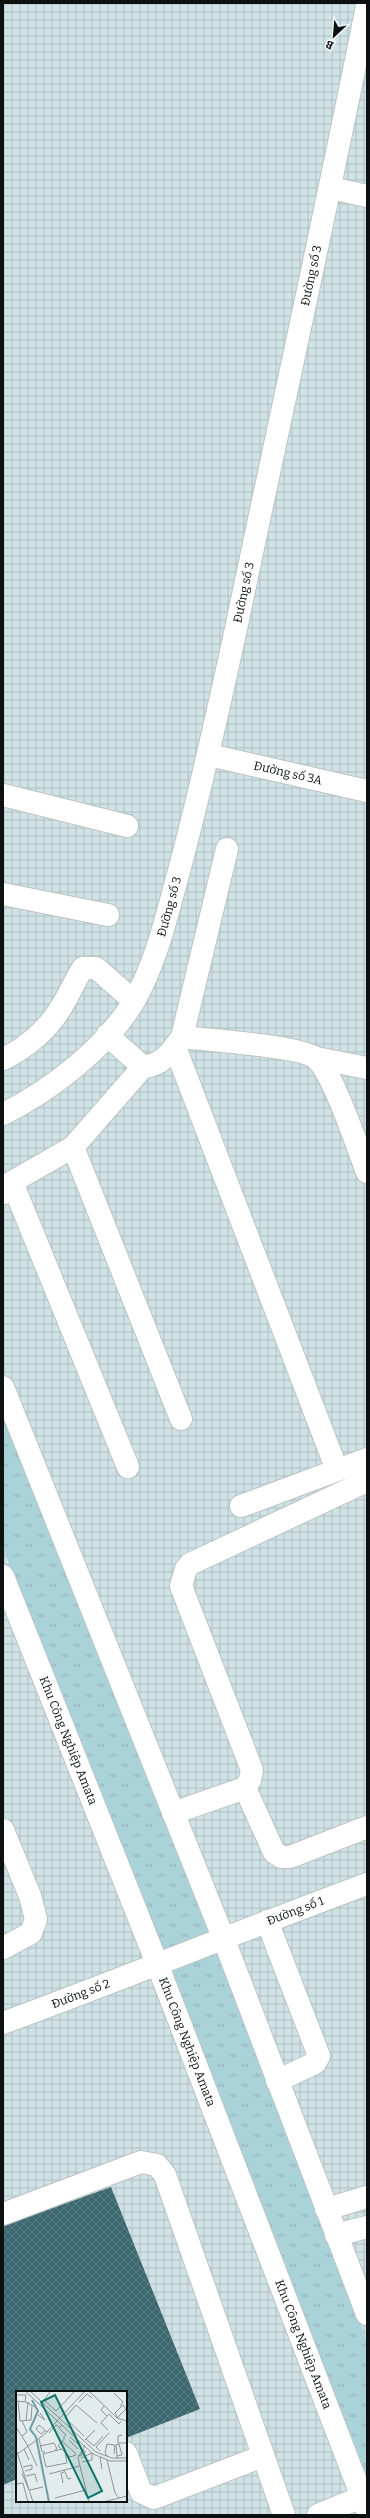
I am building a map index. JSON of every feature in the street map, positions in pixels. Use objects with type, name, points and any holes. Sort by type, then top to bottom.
[{"type":"street","name":"Đường số 3","points":[[3,1114],[24,1104],[57,1081],[89,1054],[107,1035],[134,1001],[160,940],[209,755],[306,296],[331,188],[367,6]]},
{"type":"street","points":[[331,188],[367,196]]},
{"type":"street","name":"Đường số 3A","points":[[209,755],[367,791]]},
{"type":"street","points":[[3,795],[127,826]]},
{"type":"street","points":[[128,1467],[8,1189],[73,1147],[144,1067],[155,1066],[166,1058],[179,1042],[227,849]]},
{"type":"street","points":[[3,894],[108,915]]},
{"type":"street","points":[[3,1059],[15,1053],[34,1039],[62,1006],[83,968],[96,968],[134,1001]]},
{"type":"street","points":[[107,1035],[144,1067]]},
{"type":"street","points":[[179,1042],[295,1050],[316,1058],[367,1068]]},
{"type":"street","points":[[179,1042],[337,1470]]},
{"type":"street","points":[[316,1058],[333,1085],[367,1172]]},
{"type":"street","points":[[73,1147],[181,1418]]},
{"type":"street","points":[[3,1387],[223,1937],[367,2314]]},
{"type":"street","points":[[241,1506],[367,1458]]},
{"type":"street","points":[[173,1813],[245,1788],[250,1780],[252,1770],[181,1586],[186,1569],[190,1564],[367,1481]]},
{"type":"street","name":"Khu Công Nghiệp Amata","points":[[5,1586],[158,1966],[364,2503]]},
{"type":"street","points":[[245,1788],[274,1852],[281,1858],[290,1857],[367,1827]]},
{"type":"street","points":[[3,1830],[30,1896],[36,1919],[31,1933],[3,1948]]},
{"type":"street","name":"Đường số 1","points":[[158,1966],[223,1937],[367,1884]]},
{"type":"street","points":[[267,1921],[318,2056],[315,2063],[277,2081]]},
{"type":"street","name":"Đường số 2","points":[[3,2023],[158,1966]]},
{"type":"street","points":[[3,2214],[141,2162],[157,2165],[165,2175],[284,2515]]},
{"type":"street","points":[[326,2209],[367,2197]]},
{"type":"street","points":[[336,2235],[367,2227]]},
{"type":"street","points":[[127,2456],[141,2492],[154,2498],[263,2456]]},
{"type":"street","points":[[318,2515],[364,2503]]},
{"type":"shaded area","points":[[3,3],[367,3],[367,2515],[3,2515]]},
{"type":"green space","points":[[3,1414],[212,1936],[165,1956],[3,1548]]},
{"type":"green space","points":[[216,1946],[367,2341],[367,2483],[169,1967]]},
{"type":"building","points":[[111,2187],[200,2409],[127,2438],[127,2391],[16,2391],[16,2479],[3,2485],[3,2226]]}]
